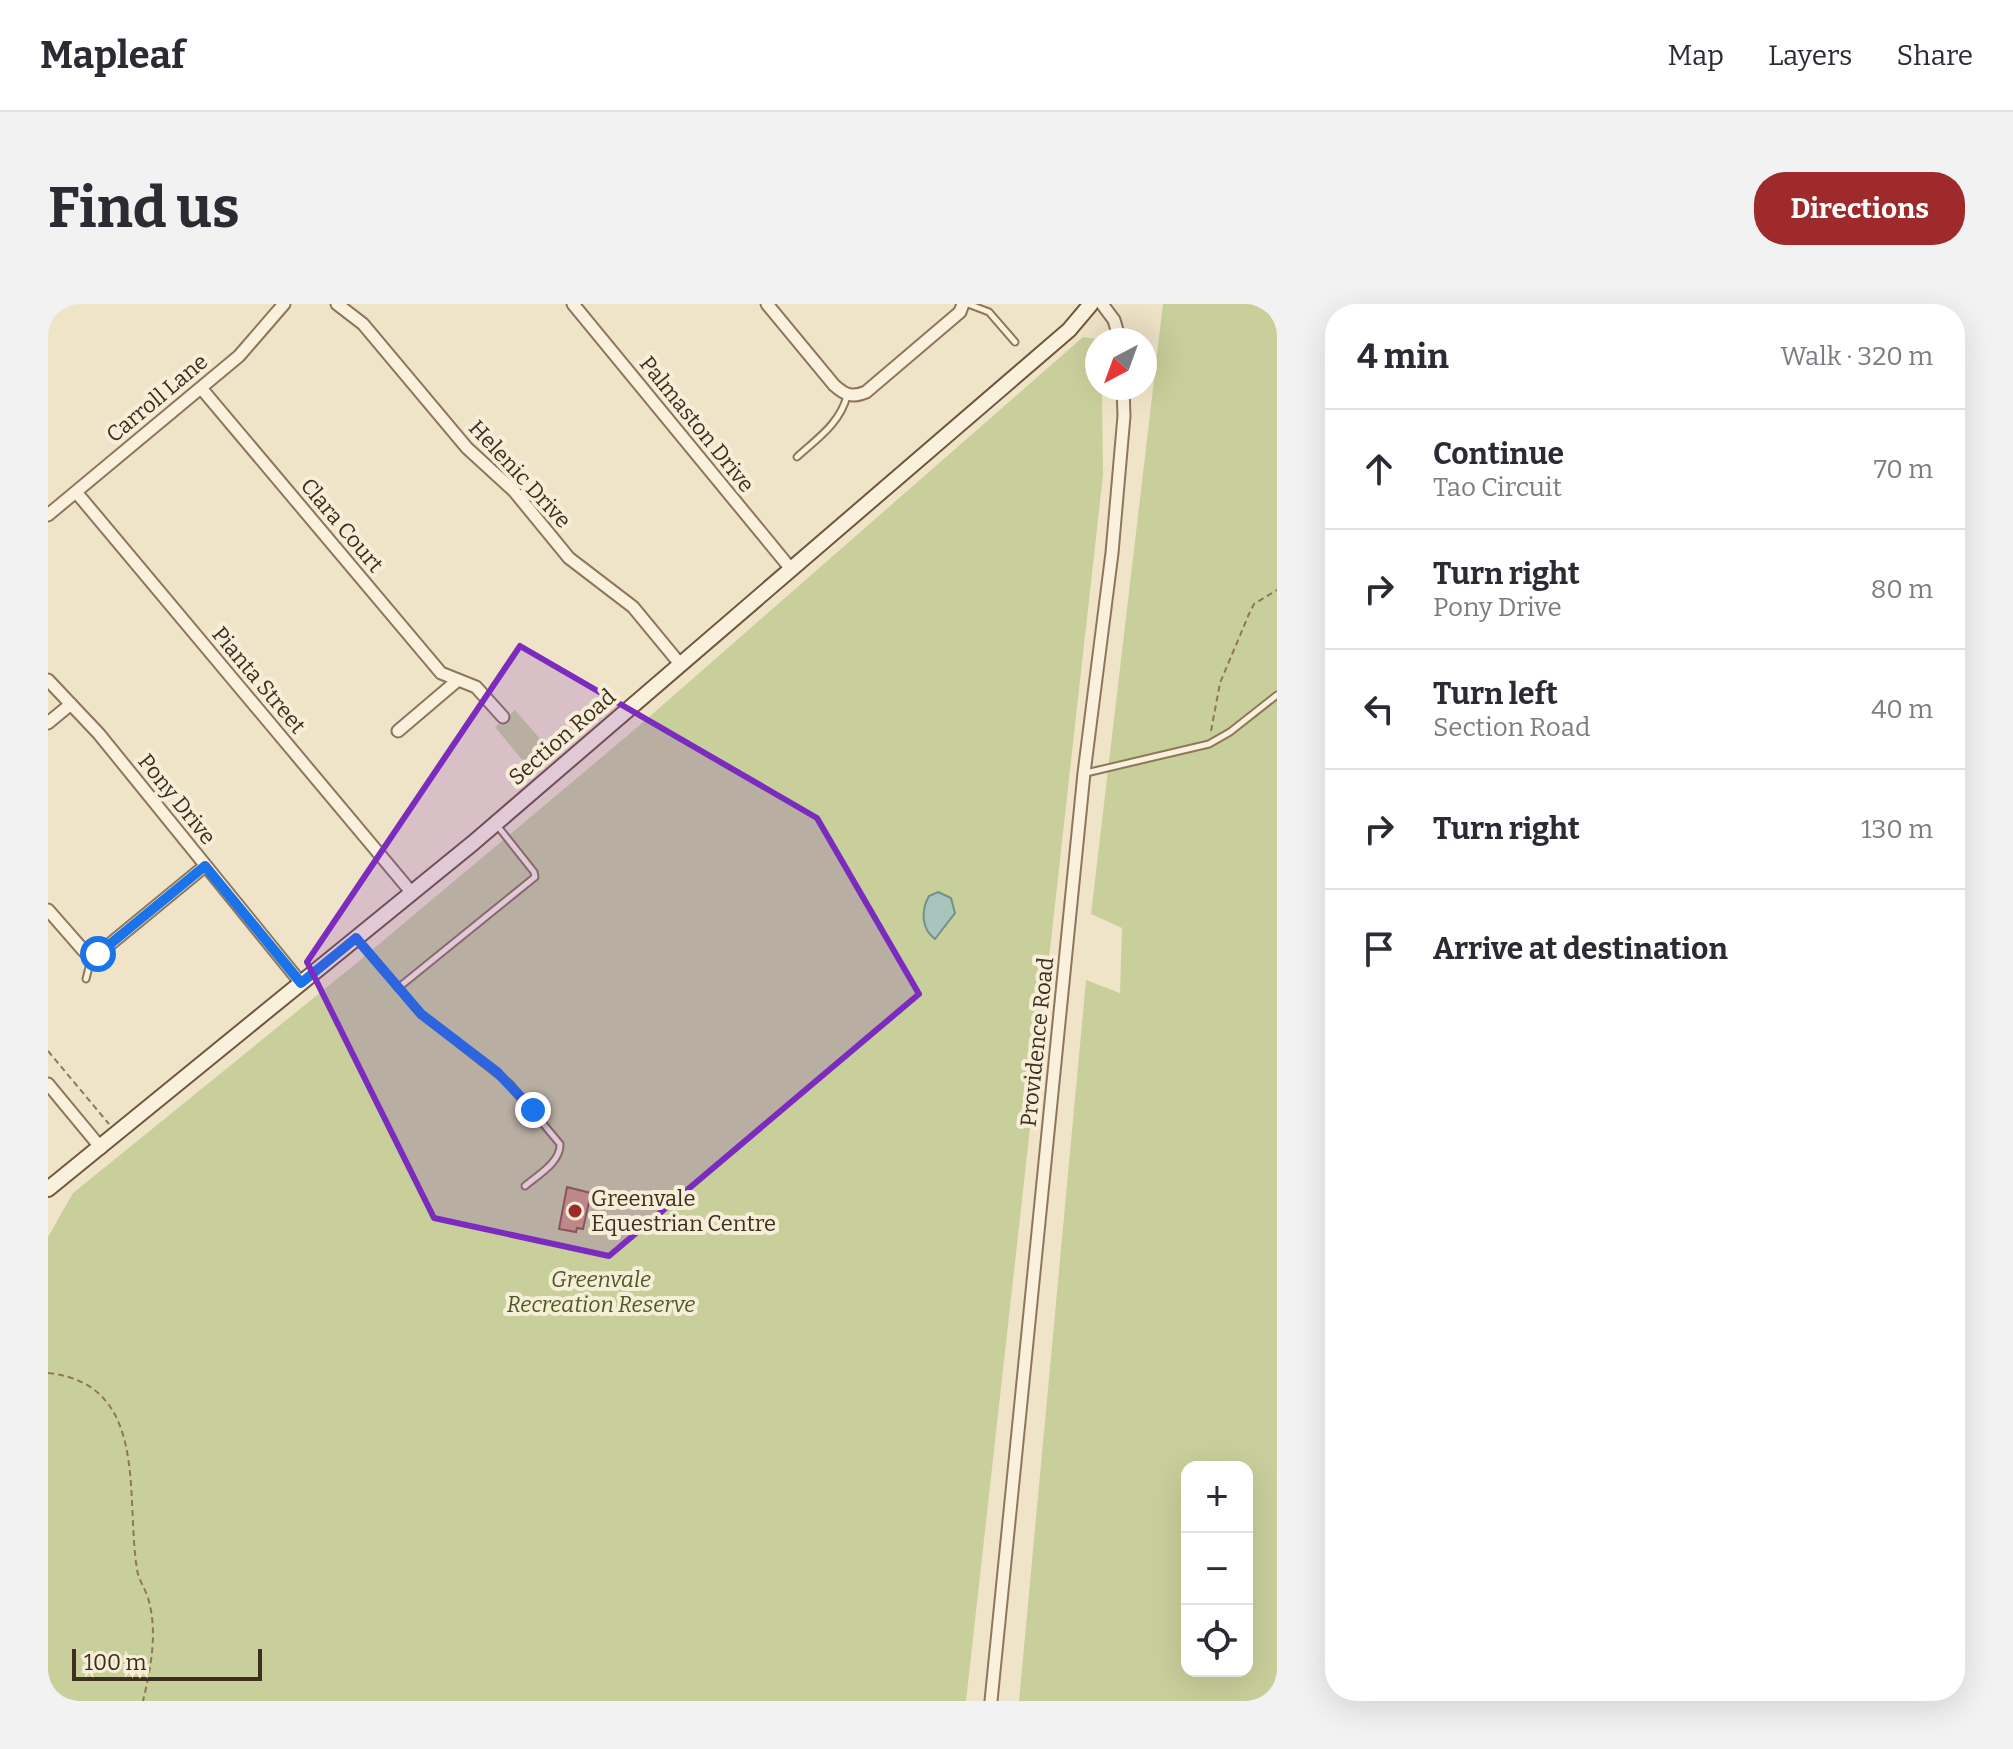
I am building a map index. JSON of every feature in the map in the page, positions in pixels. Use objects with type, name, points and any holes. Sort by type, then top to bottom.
[{"type":"street","name":"Carroll Lane","points":[[48,515],[247,348],[284,304]]},
{"type":"street","name":"Helenic Drive","points":[[337,304],[363,324],[467,448],[514,491],[569,558],[633,607],[680,664]]},
{"type":"street","name":"Palmaston Drive","points":[[573,304],[791,569]]},
{"type":"street","points":[[769,305],[834,385],[848,395],[856,396],[866,392],[966,304]]},
{"type":"street","name":"Section Road","points":[[48,1189],[495,823],[1069,330],[1091,304]]},
{"type":"street","points":[[1102,304],[1116,328]]},
{"type":"street","name":"Clara Court","points":[[201,388],[441,673],[476,687],[503,717]]},
{"type":"street","name":"Providence Road","points":[[991,1701],[1084,773],[1112,553],[1123,400]]},
{"type":"street","name":"Pianta Street","points":[[76,492],[412,893]]},
{"type":"street","name":"Pony Drive","points":[[48,680],[125,766],[301,983]]},
{"type":"street","points":[[398,731],[458,680]]},
{"type":"street","points":[[48,723],[71,704]]},
{"type":"street","points":[[48,910],[76,943],[92,955],[106,949],[205,866]]},
{"type":"street","points":[[48,1084],[101,1148]]},
{"type":"lane","points":[[966,304],[989,312],[1015,342]]},
{"type":"lane","points":[[797,457],[843,412],[848,395]]},
{"type":"lane","points":[[1084,773],[1209,744],[1230,732],[1277,695]]},
{"type":"lane","points":[[398,988],[535,877],[495,823]]},
{"type":"lane","points":[[356,938],[421,1014],[510,1084],[560,1144],[560,1152],[554,1161],[525,1186]]},
{"type":"lane","points":[[86,979],[92,955]]},
{"type":"path","points":[[1209,744],[1220,683],[1228,659],[1240,641],[1254,604],[1277,590]]},
{"type":"path","points":[[48,1051],[118,1134]]},
{"type":"path","points":[[48,1373],[84,1382],[106,1400],[125,1433],[137,1572],[148,1599],[153,1627],[151,1670],[143,1701]]},
{"type":"highlighted area","points":[[520,646],[817,818],[919,994],[609,1256],[434,1218],[307,962]]},
{"type":"green space","points":[[1163,304],[1277,304],[1277,1701],[1019,1701],[1086,980],[1120,993],[1122,928],[1091,914],[1152,400],[1157,400],[1157,355]]},
{"type":"green space","name":"Greenvale Recreation Reserve","points":[[1085,337],[1085,400],[1102,400],[1103,475],[966,1701],[48,1701],[48,1237],[73,1193],[353,966],[633,731]]},
{"type":"green space","points":[[515,710],[541,740],[555,746],[547,763],[529,768],[495,727]]},
{"type":"water","points":[[938,892],[951,898],[955,913],[935,939],[927,930],[924,913],[929,896]]},
{"type":"building","name":"Greenvale Equestrian Centre","points":[[567,1187],[591,1193],[583,1229],[577,1228],[576,1232],[559,1229]]},
{"type":"place","name":"Greenvale Equestrian Centre","points":[[575,1211]]},
{"type":"route","points":[[98,954],[205,866],[301,983],[356,938],[421,1014],[497,1072],[533,1110]]}]
